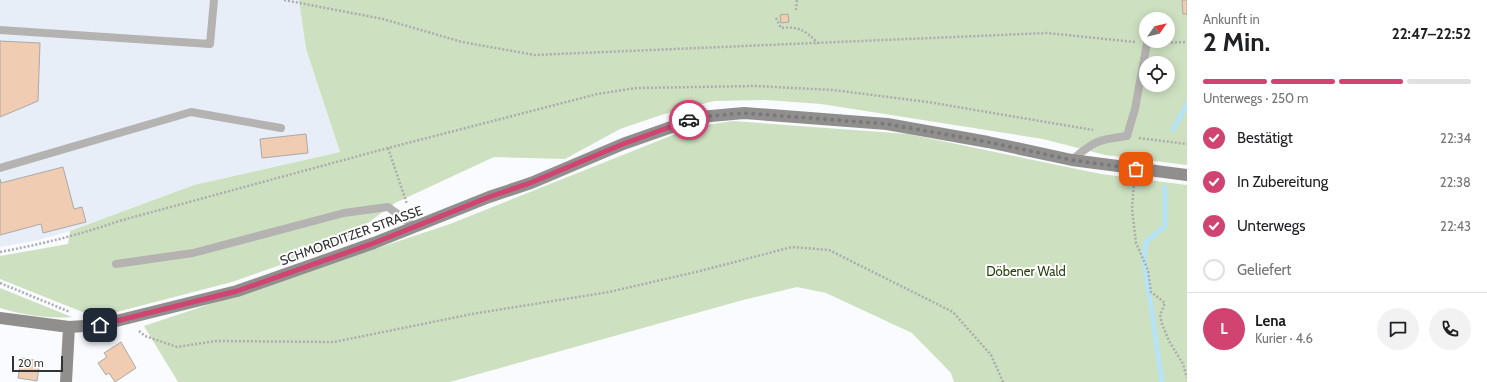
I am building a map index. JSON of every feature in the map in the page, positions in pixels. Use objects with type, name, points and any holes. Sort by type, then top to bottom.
[{"type":"main road","name":"SCHMORDITZER STRASSE","points":[[0,318],[69,327],[100,325],[237,291],[374,243],[414,226],[530,183],[623,144],[700,117],[744,113],[887,124],[988,142],[1072,160],[1187,175]]},
{"type":"main road","points":[[66,382],[69,327]]},
{"type":"lane","points":[[0,30],[210,44],[214,0]]},
{"type":"lane","points":[[1072,160],[1088,146],[1099,140],[1127,136],[1135,109],[1146,48]]},
{"type":"lane","points":[[0,168],[191,112],[281,128]]},
{"type":"lane","points":[[116,264],[194,253],[344,213],[388,207],[414,226]]},
{"type":"path","points":[[284,0],[383,19],[462,42],[535,55],[1048,33],[1139,42]]},
{"type":"path","points":[[796,10],[797,0]]},
{"type":"path","points":[[776,18],[781,28],[793,27],[806,32],[819,44]]},
{"type":"path","points":[[1175,42],[1187,42]]},
{"type":"path","points":[[0,252],[80,235],[119,221],[388,148],[597,94],[636,88],[678,86],[756,86],[832,90],[928,102],[1096,131]]},
{"type":"path","points":[[1127,136],[1187,144]]},
{"type":"path","points":[[388,148],[414,226]]},
{"type":"path","points":[[1136,169],[1132,209],[1136,243],[1148,270],[1151,292],[1165,303],[1160,315],[1162,324],[1183,364],[1187,378]]},
{"type":"path","points":[[124,319],[145,336],[177,347],[216,341],[334,342],[472,314],[609,292],[700,271],[792,247],[829,250],[953,312],[991,355],[1003,382]]},
{"type":"path","points":[[0,283],[73,313]]},
{"type":"shaded area","points":[[0,0],[299,0],[306,49],[340,152],[194,185],[70,231],[39,240],[0,247]]},
{"type":"green space","points":[[299,0],[1187,0],[1187,165],[1105,155],[1043,139],[821,104],[766,100],[714,101],[661,115],[620,129],[565,159],[494,157],[395,203],[365,225],[369,234],[232,282],[109,314],[90,315],[0,279],[0,256],[68,244],[70,231],[194,185],[340,152],[306,49]]},
{"type":"green space","name":"Döbener Wald","points":[[733,121],[908,134],[1101,174],[1187,185],[1187,382],[954,382],[951,373],[912,333],[826,293],[797,287],[743,300],[450,382],[178,382],[144,326],[450,224],[693,127]]},
{"type":"green space","points":[[0,288],[72,317],[36,316],[0,308]]},
{"type":"building","points":[[1182,0],[1187,0],[1187,14],[1183,14]]},
{"type":"building","points":[[788,14],[789,22],[781,23],[780,15]]},
{"type":"building","points":[[0,41],[40,43],[38,101],[0,117]]},
{"type":"building","points":[[306,134],[308,153],[262,158],[260,139]]},
{"type":"building","points":[[63,167],[74,209],[82,207],[86,222],[43,233],[41,224],[0,235],[0,179],[1,183]]},
{"type":"building","points":[[121,342],[136,368],[115,382],[109,373],[106,375],[98,363],[107,357],[104,353]]},
{"type":"building","points":[[21,358],[40,361],[37,381],[18,378]]},
{"type":"waterway","points":[[1173,130],[1187,104]]},
{"type":"waterway","points":[[1162,382],[1144,259],[1146,242],[1165,226],[1165,187]]},
{"type":"way so far","points":[[689,120],[700,117],[744,113],[887,124],[988,142],[1072,160],[1136,169]]},
{"type":"route","points":[[100,325],[237,291],[318,263],[374,243],[489,197],[530,183],[623,144],[689,120]]}]
